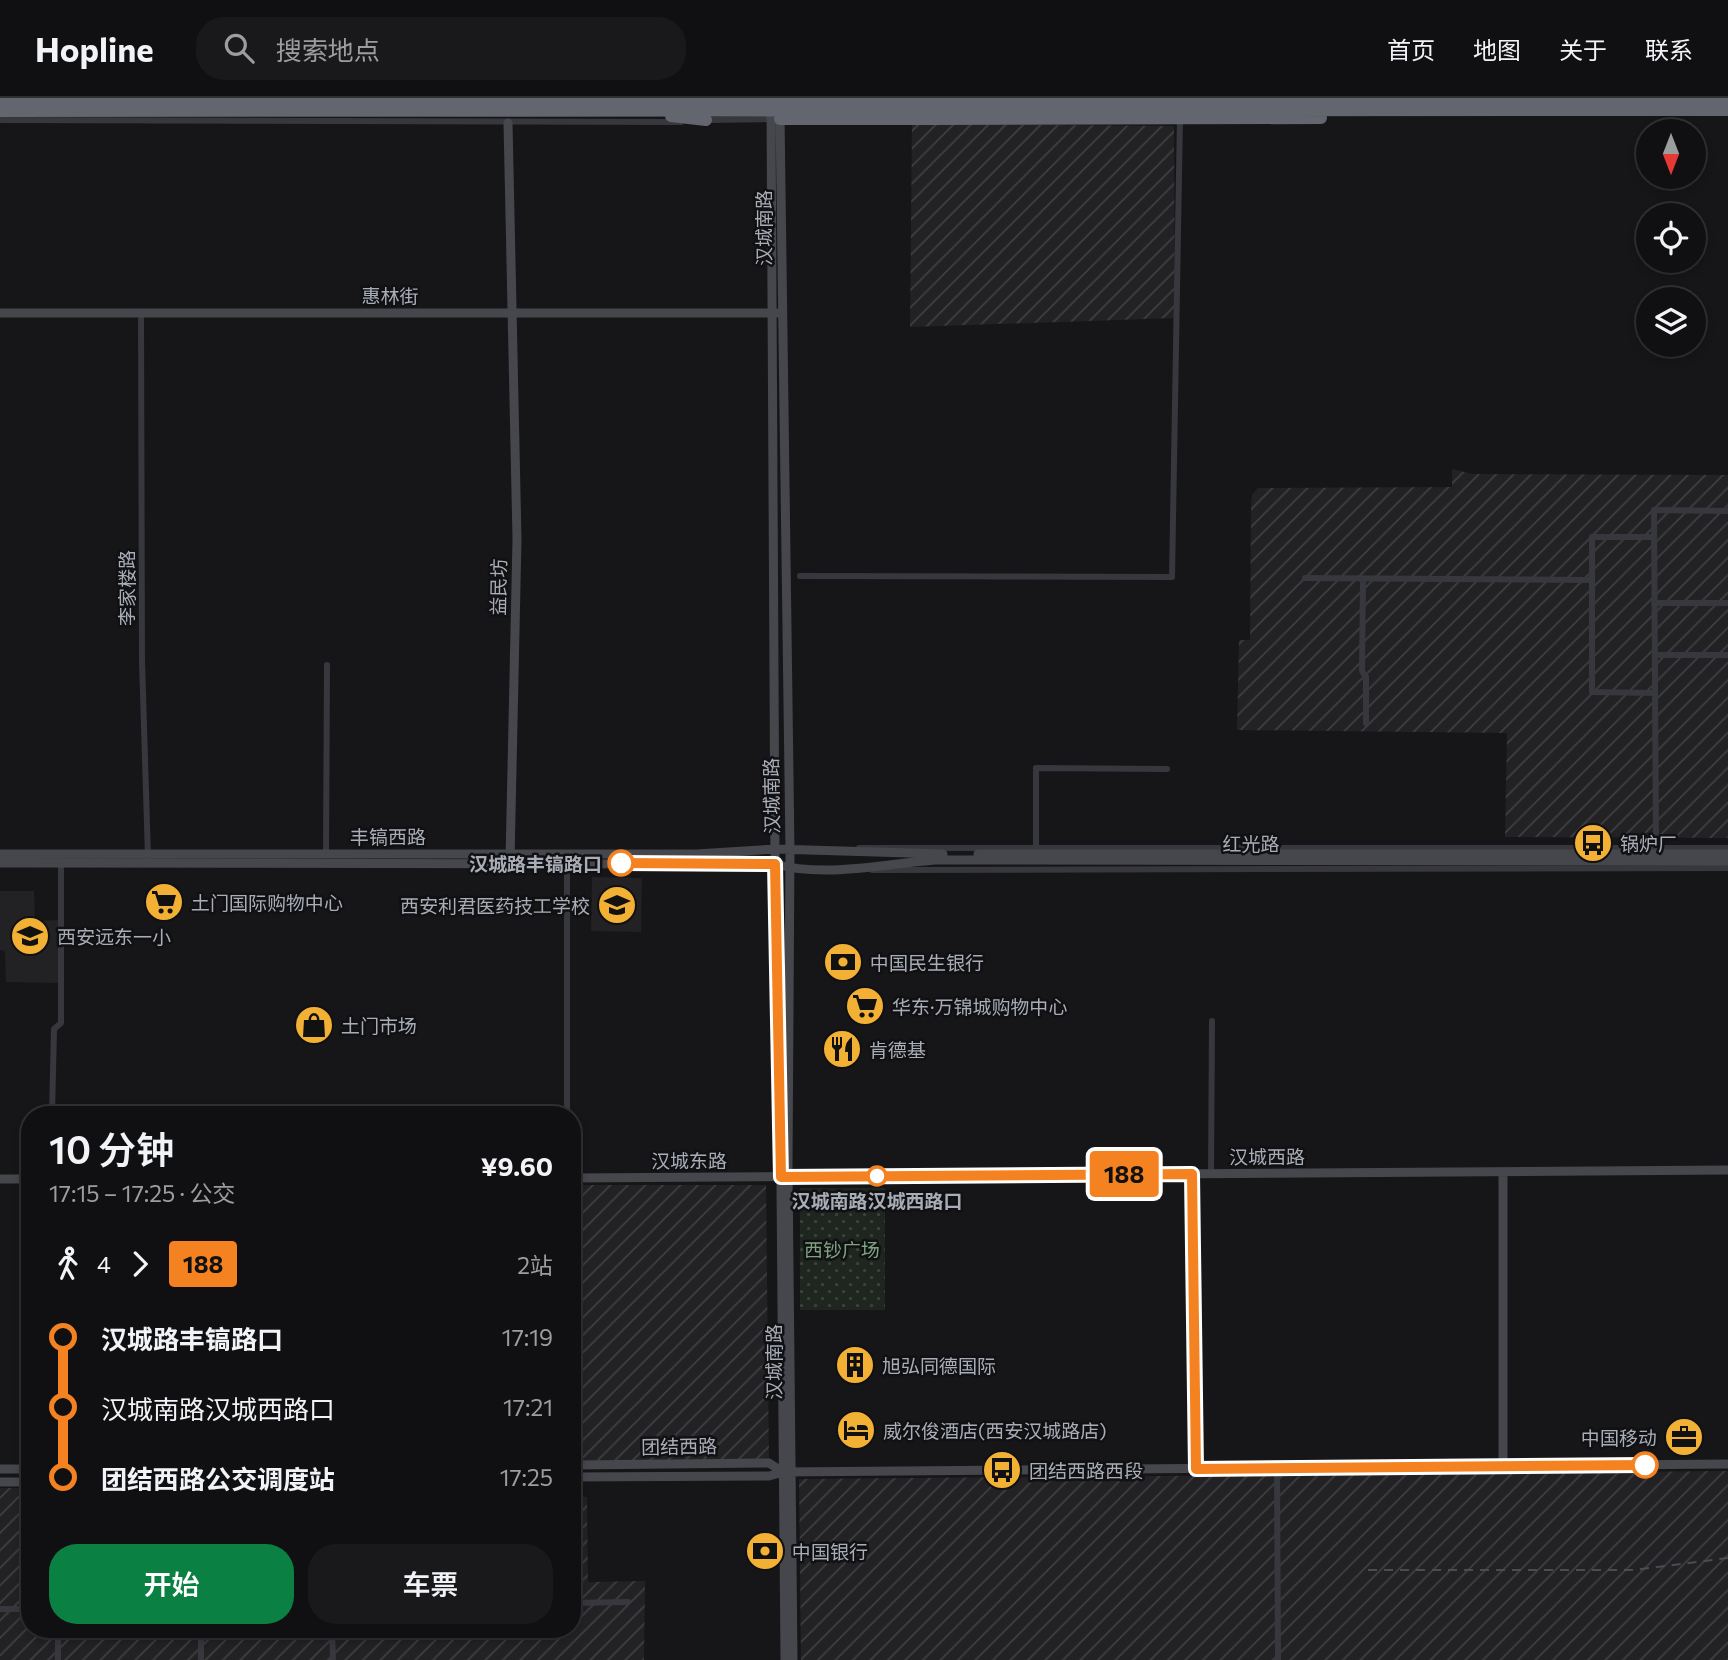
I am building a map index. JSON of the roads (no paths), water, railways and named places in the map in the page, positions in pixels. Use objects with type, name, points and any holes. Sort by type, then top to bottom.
[{"type":"highway","points":[[0,99],[1728,100]]},
{"type":"highway","points":[[0,110],[1728,110]]},
{"type":"highway","points":[[775,119],[1264,120],[1314,118],[1377,110]]},
{"type":"highway","points":[[217,111],[275,119],[671,116],[706,120]]},
{"type":"main road","name":"汉城南路","points":[[771,98],[775,119],[775,864],[785,1177]]},
{"type":"main road","name":"汉城南路","points":[[775,119],[780,98]]},
{"type":"main road","name":"益民坊","points":[[508,123],[517,539],[510,858]]},
{"type":"main road","name":"惠林街","points":[[0,313],[776,313]]},
{"type":"main road","name":"汉城南路","points":[[776,313],[790,850],[785,1177],[785,1660]]},
{"type":"main road","name":"丰镐西路","points":[[0,854],[148,859],[510,858],[696,854],[775,849]]},
{"type":"main road","name":"红光路","points":[[775,849],[841,850],[880,854],[1036,851],[1656,851],[1728,855]]},
{"type":"main road","name":"丰镐西路","points":[[0,863],[327,854],[567,862],[775,864]]},
{"type":"main road","name":"红光路","points":[[775,864],[790,868],[842,868],[935,860],[1728,861]]},
{"type":"main road","name":"汉城西路","points":[[806,1177],[1728,1170]]},
{"type":"main road","points":[[1503,1172],[1503,1466]]},
{"type":"main road","points":[[1192,1174],[1196,1469]]},
{"type":"main road","name":"汉城东路","points":[[581,1178],[806,1177]]},
{"type":"main road","points":[[0,1179],[21,1179]]},
{"type":"main road","name":"团结西路","points":[[581,1465],[769,1463],[787,1472]]},
{"type":"main road","name":"团结西路","points":[[581,1477],[769,1476],[787,1472],[1728,1464]]},
{"type":"main road","points":[[0,1469],[21,1469]]},
{"type":"main road","name":"汉城南路","points":[[787,1472],[793,1660]]},
{"type":"main road","points":[[0,1482],[21,1482]]},
{"type":"street","points":[[508,98],[508,123]]},
{"type":"street","points":[[800,576],[1172,577],[1180,118],[1177,98]]},
{"type":"street","points":[[0,120],[508,123],[775,119]]},
{"type":"street","name":"李家楼路","points":[[141,313],[142,661],[148,859]]},
{"type":"street","points":[[1728,510],[1654,510],[1656,851],[1728,848]]},
{"type":"street","points":[[1654,537],[1592,537],[1592,692],[1655,693]]},
{"type":"street","points":[[1305,579],[1592,580]]},
{"type":"street","points":[[1363,579],[1362,671],[1366,677],[1366,723]]},
{"type":"street","points":[[1654,603],[1728,603]]},
{"type":"street","points":[[1655,655],[1728,655]]},
{"type":"street","points":[[327,665],[327,854]]},
{"type":"street","points":[[1036,851],[1036,768],[1167,769]]},
{"type":"street","points":[[52,1106],[54,1029],[61,1023],[61,862]]},
{"type":"street","points":[[567,862],[568,1106]]},
{"type":"street","points":[[842,868],[876,871],[1728,868]]},
{"type":"street","points":[[1211,1174],[1212,1021]]},
{"type":"street","points":[[1277,1468],[1278,1660]]},
{"type":"street","points":[[581,1603],[628,1602]]},
{"type":"street","points":[[0,1609],[21,1609]]},
{"type":"street","points":[[58,1638],[58,1660]]},
{"type":"street","points":[[201,1638],[201,1660]]},
{"type":"street","points":[[332,1638],[333,1660]]},
{"type":"railway","points":[[1368,1570],[1634,1570],[1728,1558]]},
{"type":"place","name":"锅炉厂","points":[[1593,843]]},
{"type":"place","name":"汉城路丰镐路口","points":[[621,863]]},
{"type":"place","name":"土门国际购物中心","points":[[164,902]]},
{"type":"place","name":"西安利君医药技工学校","points":[[617,905]]},
{"type":"place","name":"西安远东一小","points":[[30,936]]},
{"type":"place","name":"中国民生银行","points":[[843,962]]},
{"type":"place","name":"华东·万锦城购物中心","points":[[865,1006]]},
{"type":"place","name":"土门市场","points":[[314,1025]]},
{"type":"place","name":"肯德基","points":[[842,1049]]},
{"type":"place","name":"汉城南路汉城西路口","points":[[877,1176]]},
{"type":"place","name":"旭弘同德国际","points":[[855,1365]]},
{"type":"place","name":"威尔俊酒店(西安汉城路店)","points":[[856,1430]]},
{"type":"place","name":"中国移动","points":[[1684,1437]]},
{"type":"place","name":"团结西路西段","points":[[1002,1470]]},
{"type":"place","name":"中国银行","points":[[765,1551]]},
{"type":"park label","name":"西钞广场","points":[[842,1249]]}]
